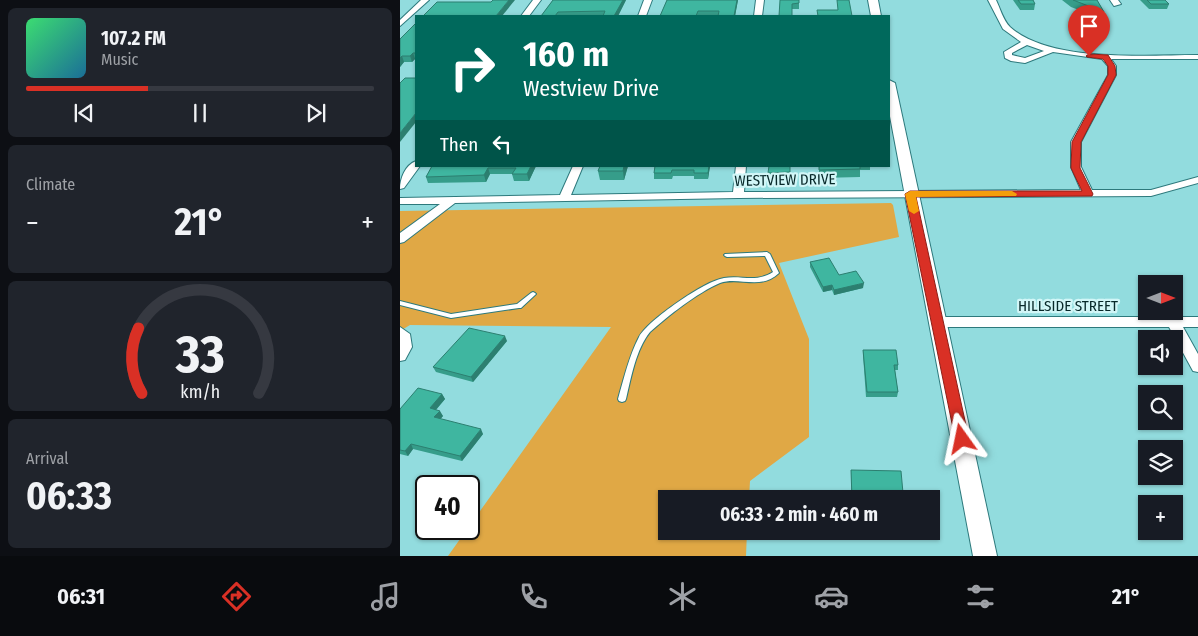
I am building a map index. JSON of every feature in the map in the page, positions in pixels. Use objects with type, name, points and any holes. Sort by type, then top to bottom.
[{"type":"street","points":[[400,24],[425,0]]},
{"type":"street","points":[[526,15],[537,0]]},
{"type":"street","points":[[642,15],[648,0]]},
{"type":"street","points":[[758,15],[760,0]]},
{"type":"street","points":[[873,0],[876,15]]},
{"type":"street","points":[[992,0],[1007,28],[1026,42],[1073,55],[1198,57]]},
{"type":"street","points":[[1026,42],[1008,52],[1008,56],[1014,60],[1029,61],[1053,49]]},
{"type":"street","points":[[1088,194],[1076,168],[1076,142],[1112,75],[1112,66],[1106,57]]},
{"type":"street","points":[[890,88],[985,556]]},
{"type":"street","points":[[400,186],[415,165]]},
{"type":"street","points":[[564,198],[578,167]]},
{"type":"street","points":[[738,195],[741,167]]},
{"type":"street","name":"WESTVIEW DRIVE","points":[[400,201],[738,195],[1151,193],[1198,180]]},
{"type":"street","points":[[400,239],[452,201]]},
{"type":"street","name":"HILLSIDE STREET","points":[[938,322],[1198,322]]},
{"type":"street","points":[[1174,323],[1198,367]]},
{"type":"street","points":[[400,332],[405,337],[405,347],[400,356]]},
{"type":"lane","points":[[622,399],[637,350],[648,329],[688,300],[722,280],[765,280],[776,273],[767,254],[728,255]]},
{"type":"lane","points":[[400,303],[451,316],[518,306],[533,294]]},
{"type":"shaded area","points":[[891,203],[899,237],[779,263],[809,339],[809,437],[750,481],[750,490],[658,490],[658,540],[747,540],[746,556],[448,556],[459,540],[480,540],[480,511],[611,327],[410,325],[400,331],[400,211]]},
{"type":"building","points":[[493,0],[509,0],[497,15],[424,15],[437,2],[491,2]]},
{"type":"building","points":[[553,0],[623,0],[615,15],[603,15],[605,11],[558,12],[556,15],[542,15]]},
{"type":"building","points":[[667,0],[737,0],[734,15],[718,15],[719,11],[698,11],[696,15],[660,15]]},
{"type":"building","points":[[780,0],[799,0],[799,3],[792,4],[792,15],[779,15]]},
{"type":"building","points":[[837,0],[849,0],[852,15],[818,15],[817,10],[838,10]]},
{"type":"building","points":[[1018,0],[1033,0],[1035,4],[1021,4]]},
{"type":"building","points":[[1073,0],[1097,0],[1104,12]]},
{"type":"building","points":[[1147,0],[1165,0],[1169,4],[1151,4]]},
{"type":"building","points":[[415,24],[415,53],[400,58],[400,39]]},
{"type":"building","points":[[405,78],[415,78],[415,114],[400,133],[400,83]]},
{"type":"building","points":[[431,167],[530,167],[527,174],[512,174],[516,168],[488,168],[484,175],[426,177]]},
{"type":"building","points":[[600,167],[624,167],[623,171],[598,171]]},
{"type":"building","points":[[655,167],[709,167],[708,173],[694,173],[694,170],[672,170],[671,173],[654,173]]},
{"type":"building","points":[[769,167],[790,167],[790,172],[768,173]]},
{"type":"building","points":[[819,167],[860,167],[860,169],[819,170]]},
{"type":"building","points":[[829,258],[839,275],[856,271],[864,283],[834,290],[832,285],[823,287],[810,262]]},
{"type":"building","points":[[469,328],[505,336],[471,377],[433,367]]},
{"type":"building","points":[[863,350],[896,350],[898,365],[894,365],[898,392],[867,392]]},
{"type":"building","points":[[418,388],[442,394],[430,408],[440,411],[434,417],[481,429],[460,456],[411,444],[405,451],[400,450],[400,409]]},
{"type":"building","points":[[851,470],[901,471],[903,490],[852,490]]},
{"type":"slow traffic","points":[[914,211],[910,194],[1012,194]]},
{"type":"route","points":[[962,439],[910,194],[1088,194],[1076,168],[1076,142],[1112,75],[1112,66],[1106,57],[1089,56]]}]
